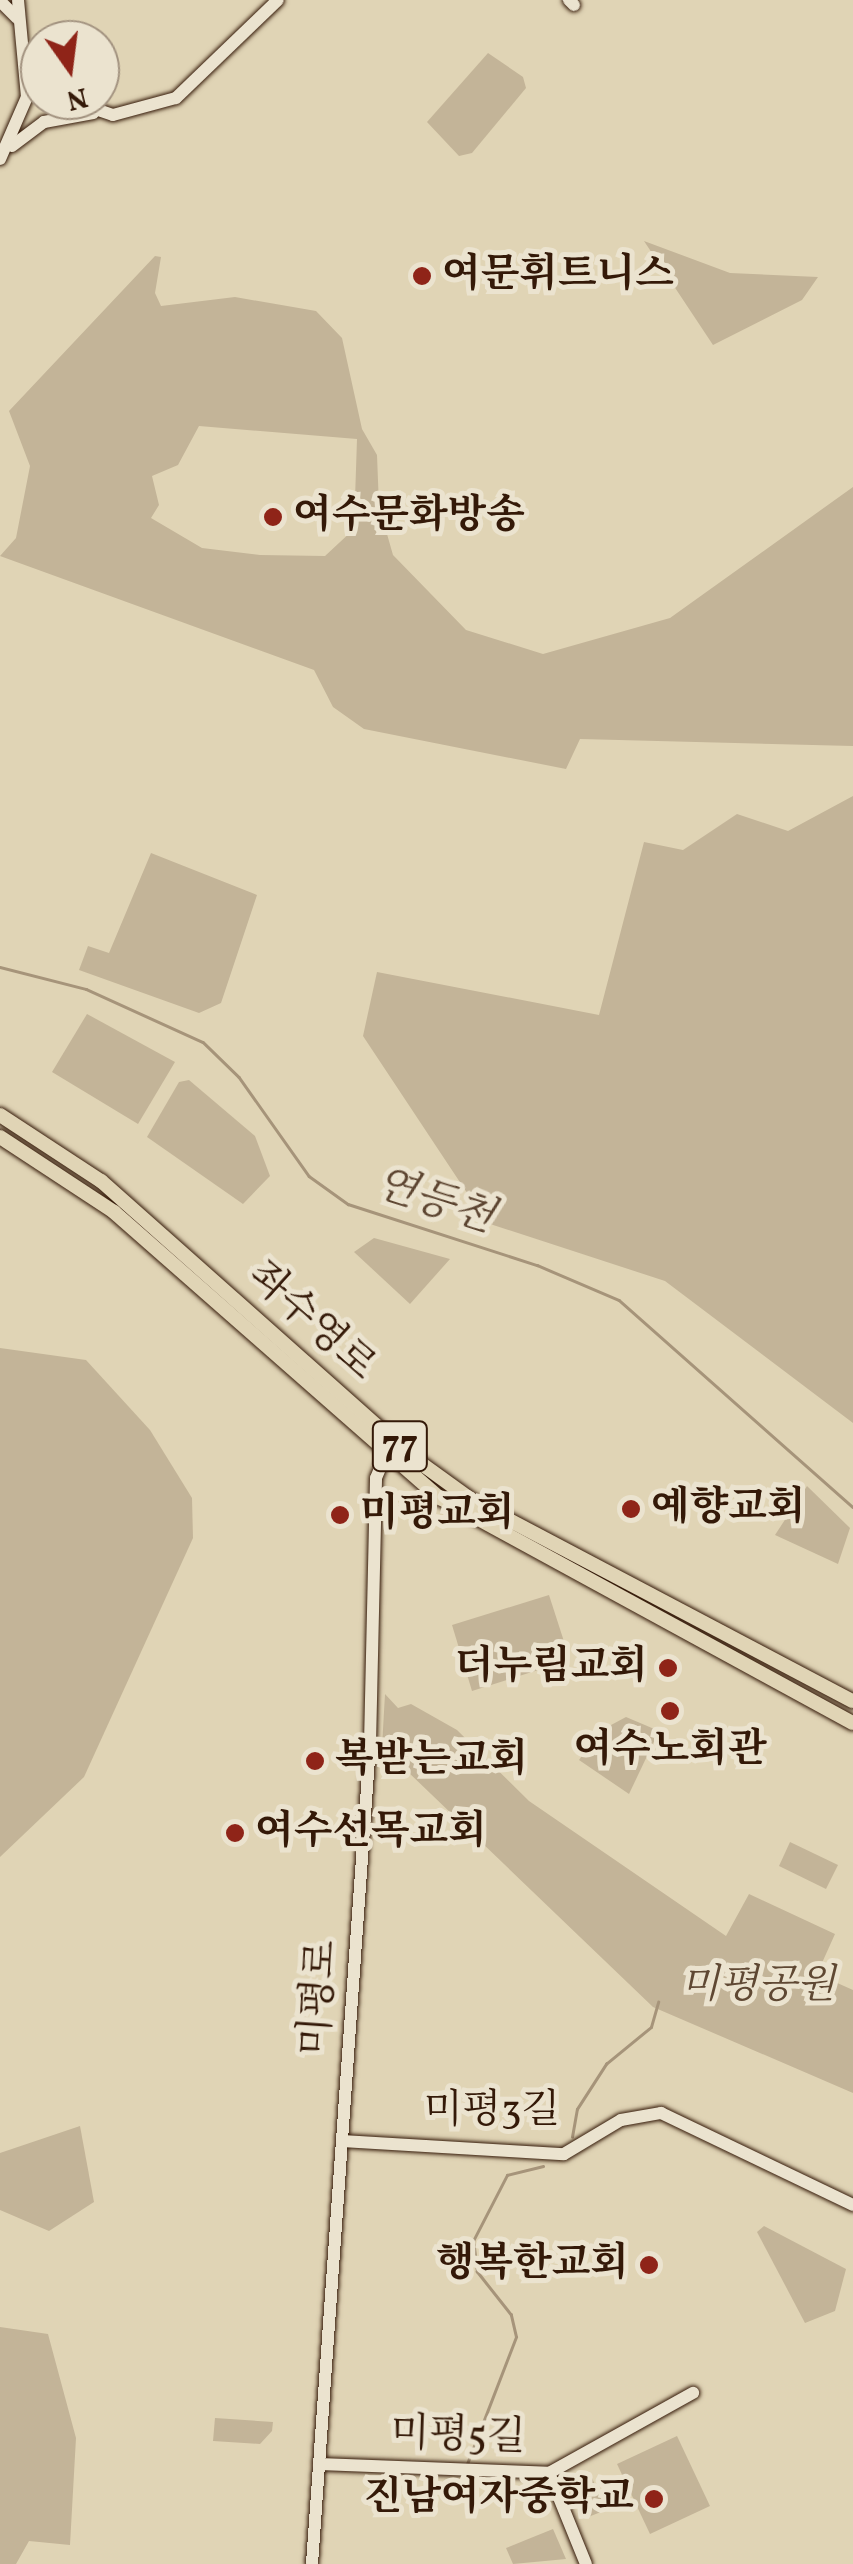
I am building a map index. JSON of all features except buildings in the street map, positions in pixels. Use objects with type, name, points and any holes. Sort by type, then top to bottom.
[{"type":"main road","name":"좌수영로","points":[[0,1115],[46,1143],[141,1214],[393,1440],[450,1484],[724,1639],[853,1701]]},
{"type":"main road","name":"좌수영로","points":[[0,1137],[114,1212],[382,1453],[440,1498],[853,1723]]},
{"type":"main road","points":[[36,1158],[46,1143]]},
{"type":"main road","points":[[440,1498],[450,1484]]},
{"type":"street","points":[[18,0],[20,28]]},
{"type":"street","points":[[120,112],[136,112],[176,98],[278,0]]},
{"type":"street","points":[[0,1],[17,18]]},
{"type":"street","points":[[2,156],[20,119]]},
{"type":"street","points":[[2,156],[44,122],[55,120]]},
{"type":"street","points":[[382,1453],[393,1440]]},
{"type":"street","name":"미평로","points":[[312,2564],[342,2141],[382,1453]]},
{"type":"street","name":"미평3길","points":[[342,2141],[564,2154],[621,2120],[661,2113],[853,2205]]},
{"type":"street","name":"미평5길","points":[[319,2464],[548,2473],[693,2393]]},
{"type":"street","points":[[548,2473],[586,2564]]},
{"type":"green space","points":[[488,53],[523,77],[526,88],[472,153],[459,156],[427,122]]},
{"type":"green space","points":[[644,241],[730,273],[818,277],[802,300],[713,345]]},
{"type":"green space","points":[[155,256],[161,257],[155,293],[161,306],[235,297],[316,311],[342,338],[362,429],[377,455],[379,506],[393,555],[466,630],[543,654],[670,618],[853,487],[853,746],[580,739],[566,769],[364,729],[333,707],[314,670],[0,556],[16,538],[30,466],[9,411]],"holes":[[[199,426],[357,439],[354,529],[325,556],[260,555],[202,548],[151,518],[159,505],[152,476],[178,465]]]},
{"type":"green space","points":[[853,796],[853,1423],[665,1281],[487,1223],[363,1036],[377,972],[599,1015],[644,842],[683,850],[737,814],[788,831]]},
{"type":"green space","points":[[151,853],[257,895],[221,1003],[199,1013],[79,970],[88,946],[109,953]]},
{"type":"green space","points":[[87,1014],[175,1062],[138,1124],[52,1072]]},
{"type":"green space","points":[[189,1080],[255,1136],[270,1176],[243,1204],[147,1137],[179,1082]]},
{"type":"green space","points":[[374,1238],[450,1259],[410,1304],[354,1252]]},
{"type":"green space","points":[[0,1348],[86,1360],[150,1430],[192,1498],[193,1538],[84,1777],[0,1857]]},
{"type":"green space","points":[[807,1486],[850,1528],[838,1564],[775,1535]]},
{"type":"green space","points":[[549,1595],[570,1660],[472,1691],[452,1625]]},
{"type":"green space","name":"미평공원","points":[[385,1694],[398,1708],[411,1704],[457,1730],[529,1801],[726,1936],[749,1894],[835,1934],[817,1974],[853,1990],[853,2093],[653,2007],[382,1747]]},
{"type":"green space","points":[[626,1717],[659,1731],[629,1794],[579,1760],[598,1732]]},
{"type":"green space","points":[[790,1842],[838,1865],[826,1889],[779,1866]]},
{"type":"green space","points":[[80,2126],[94,2202],[49,2231],[0,2210],[0,2153]]},
{"type":"green space","points":[[764,2226],[846,2269],[835,2311],[805,2323],[757,2232]]},
{"type":"green space","points":[[0,2327],[48,2334],[76,2438],[70,2545],[29,2541],[16,2564],[0,2564]]},
{"type":"green space","points":[[215,2418],[273,2422],[272,2431],[260,2444],[213,2441]]},
{"type":"green space","points":[[677,2436],[710,2506],[650,2534],[617,2464]]},
{"type":"green space","points":[[589,2471],[606,2510],[583,2519],[567,2481]]},
{"type":"green space","points":[[553,2529],[566,2559],[513,2564],[506,2548]]},
{"type":"waterway","name":"연등천","points":[[0,967],[86,989],[203,1042],[239,1077],[309,1176],[348,1204],[537,1265],[619,1300],[853,1507]]},
{"type":"waterway","points":[[572,2137],[577,2109],[606,2064],[651,2027],[658,2002]]},
{"type":"waterway","points":[[467,2464],[516,2337],[511,2315],[477,2272],[473,2241],[507,2175],[543,2166]]},
{"type":"place","name":"여문휘트니스","points":[[422,276]]},
{"type":"place","name":"여수문화방송","points":[[273,517]]},
{"type":"place","name":"예향교회","points":[[631,1509]]},
{"type":"place","name":"미평교회","points":[[340,1515]]},
{"type":"place","name":"더누림교회","points":[[668,1668]]},
{"type":"place","name":"여수노회관","points":[[670,1711]]},
{"type":"place","name":"복받는교회","points":[[315,1761]]},
{"type":"place","name":"여수선목교회","points":[[235,1833]]},
{"type":"place","name":"행복한교회","points":[[649,2265]]},
{"type":"place","name":"진남여자중학교","points":[[654,2499]]}]
